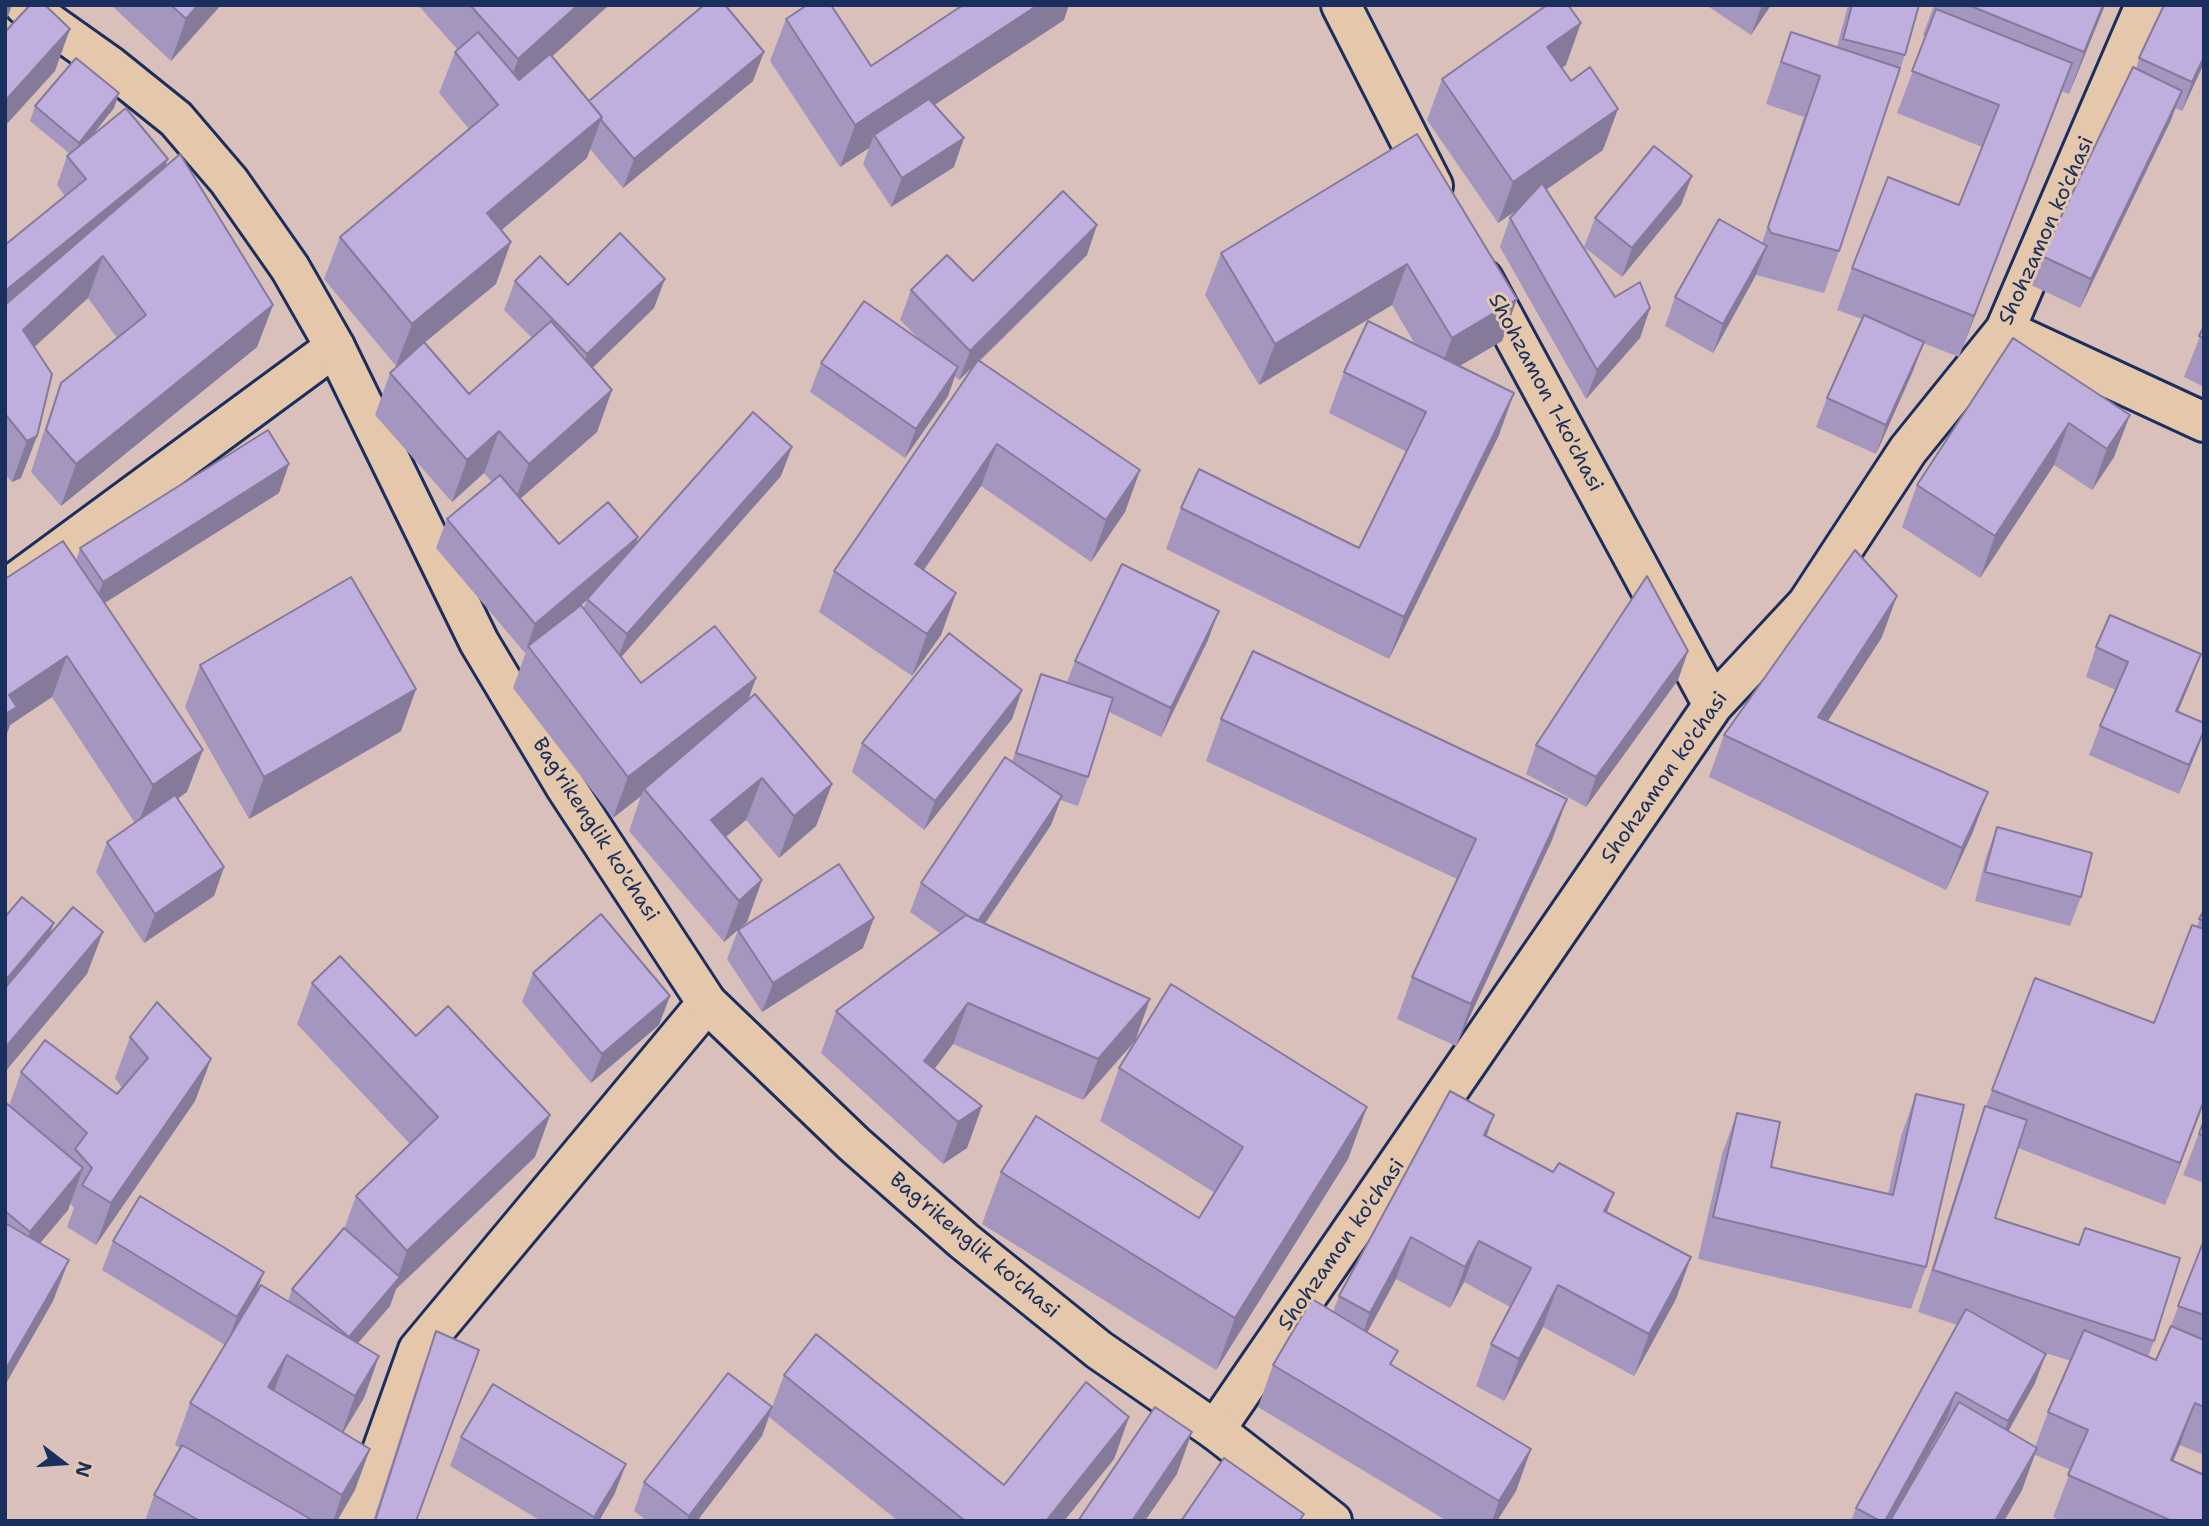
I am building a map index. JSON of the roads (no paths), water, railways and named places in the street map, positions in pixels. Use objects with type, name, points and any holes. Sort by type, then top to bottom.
[{"type":"street","name":"Bag'rikenglik ko'chasi","points":[[24,5],[110,66],[176,119],[229,181],[290,268],[335,347],[479,642],[565,786],[707,1003],[854,1144],[964,1241],[1099,1350],[1215,1430],[1332,1521]]},
{"type":"street","name":"Shohzamon 1-ko'chasi","points":[[1341,5],[1459,234],[1713,705]]},
{"type":"street","name":"Shohzamon ko'chasi","points":[[1215,1430],[1713,705],[1807,604],[1908,450],[2005,330],[2145,5]]},
{"type":"street","points":[[2005,330],[2204,422]]},
{"type":"street","points":[[5,590],[335,347]]},
{"type":"street","points":[[357,1521],[418,1350],[707,1003]]}]
